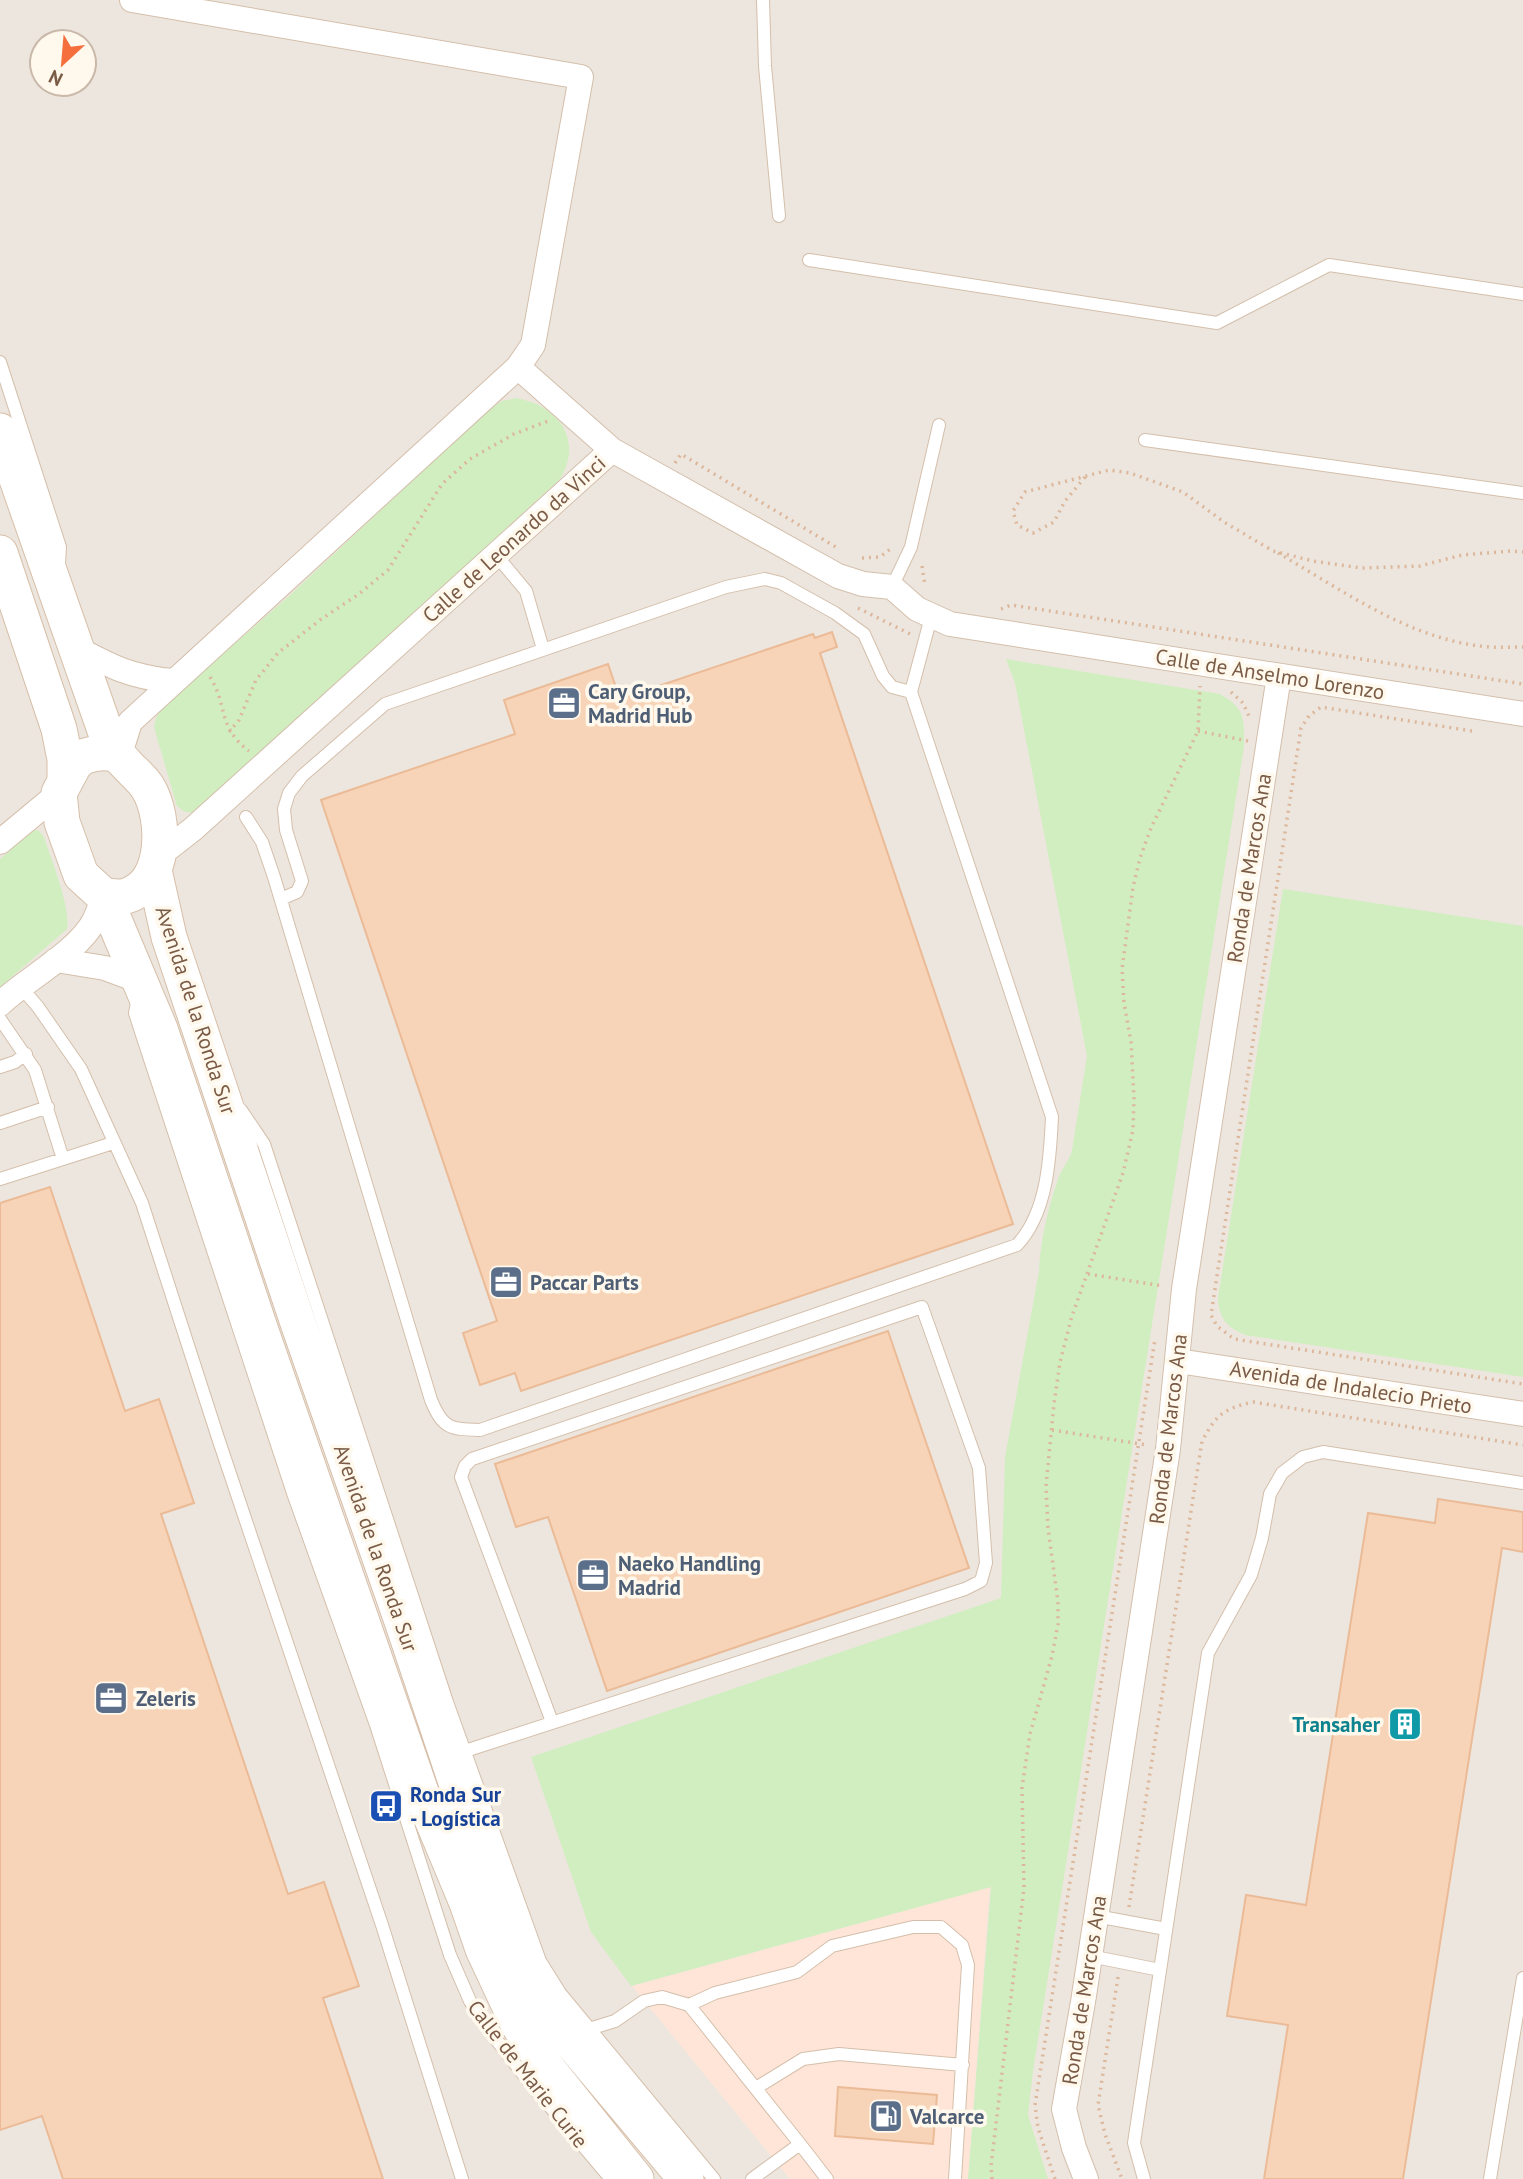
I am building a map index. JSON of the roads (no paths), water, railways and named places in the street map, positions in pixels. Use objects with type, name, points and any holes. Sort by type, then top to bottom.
[{"type":"main road","points":[[0,431],[116,755],[148,788],[157,815],[158,862],[143,886],[125,896],[104,896],[81,875],[62,822],[65,759],[59,729],[5,598],[0,553]]},
{"type":"main road","points":[[62,786],[82,757],[99,753],[116,755]]},
{"type":"main road","name":"Avenida de la Ronda Sur","points":[[158,862],[169,937],[293,1308],[439,1706],[509,1940],[523,1974],[541,2006],[686,2179]]},
{"type":"main road","name":"Avenida de la Ronda Sur","points":[[104,896],[160,1029],[261,1331],[386,1722],[422,1795],[483,1948],[518,2024],[547,2067],[635,2179]]},
{"type":"street","points":[[116,755],[130,722],[172,681],[519,367],[533,345],[581,77],[132,0]]},
{"type":"street","name":"Calle de Leonardo da Vinci","points":[[158,862],[612,450],[519,367]]},
{"type":"street","points":[[612,450],[838,576],[863,584],[892,587],[928,616]]},
{"type":"street","name":"Calle de Anselmo Lorenzo","points":[[928,616],[950,624],[1523,714]]},
{"type":"street","points":[[76,648],[141,678],[172,681]]},
{"type":"street","name":"Ronda de Marcos Ana","points":[[1086,2179],[1074,2148],[1064,2109],[1168,1448],[1184,1290],[1279,676]]},
{"type":"street","points":[[0,842],[62,786]]},
{"type":"street","points":[[0,1004],[56,960],[93,923],[104,896]]},
{"type":"street","points":[[56,960],[105,968],[140,981]]},
{"type":"street","name":"Avenida de Indalecio Prieto","points":[[1178,1361],[1523,1414]]},
{"type":"lane","points":[[763,0],[765,66],[779,216]]},
{"type":"lane","points":[[809,260],[1217,323],[1329,265],[1523,294]]},
{"type":"lane","points":[[0,362],[60,547],[57,595]]},
{"type":"lane","points":[[892,587],[911,547],[939,425]]},
{"type":"lane","points":[[1145,440],[1523,493]]},
{"type":"lane","points":[[496,555],[526,591],[543,649]]},
{"type":"lane","points":[[281,899],[297,892],[302,881],[286,831],[284,810],[289,793],[302,776],[385,704],[726,587],[765,579],[781,583],[835,613],[864,634],[883,676],[892,687],[911,692]]},
{"type":"lane","points":[[246,817],[262,842],[281,899],[431,1400],[439,1419],[453,1430],[480,1430],[1017,1245],[1030,1231],[1050,1168],[1052,1117],[911,692],[928,616]]},
{"type":"lane","points":[[20,986],[38,1007],[80,1069],[142,1203],[382,1925],[462,2179]]},
{"type":"lane","points":[[0,1019],[35,1070],[63,1159]]},
{"type":"lane","points":[[0,1067],[15,1062],[26,1054]]},
{"type":"lane","points":[[0,1122],[48,1107]]},
{"type":"lane","points":[[0,1179],[113,1143]]},
{"type":"lane","points":[[465,1751],[965,1589],[981,1581],[986,1563],[979,1468],[922,1307],[472,1459],[465,1466],[461,1477],[552,1722]]},
{"type":"lane","points":[[1143,2179],[1134,2143],[1208,1653],[1251,1575],[1262,1538],[1270,1494],[1282,1473],[1303,1457],[1323,1452],[1523,1483]]},
{"type":"lane","points":[[439,1706],[465,1751],[540,1961],[560,1993],[714,2179]]},
{"type":"lane","name":"Calle de Marie Curie","points":[[386,1722],[450,1955],[470,2001],[530,2083],[611,2179]]},
{"type":"lane","points":[[1096,1916],[1166,1929]]},
{"type":"lane","points":[[689,2005],[715,1993],[797,1972],[832,1946],[913,1927],[940,1927],[962,1945],[968,1965],[955,2179]]},
{"type":"lane","points":[[1090,1956],[1160,1970]]},
{"type":"lane","points":[[1490,2179],[1523,1978]]},
{"type":"lane","points":[[589,2029],[615,2021],[644,2001],[662,1997],[689,2005],[827,2179]]},
{"type":"lane","points":[[756,2088],[803,2060],[839,2054],[963,2065]]},
{"type":"lane","points":[[752,2179],[800,2144]]},
{"type":"place","name":"Cary Group, Madrid Hub","points":[[564,703]]},
{"type":"place","name":"Paccar Parts","points":[[506,1282]]},
{"type":"place","name":"Naeko Handling Madrid","points":[[593,1575]]},
{"type":"place","name":"Zeleris","points":[[111,1698]]},
{"type":"place","name":"Transaher","points":[[1405,1724]]},
{"type":"place","name":"Ronda Sur - Logística","points":[[386,1806]]},
{"type":"place","name":"Valcarce","points":[[886,2116]]}]
